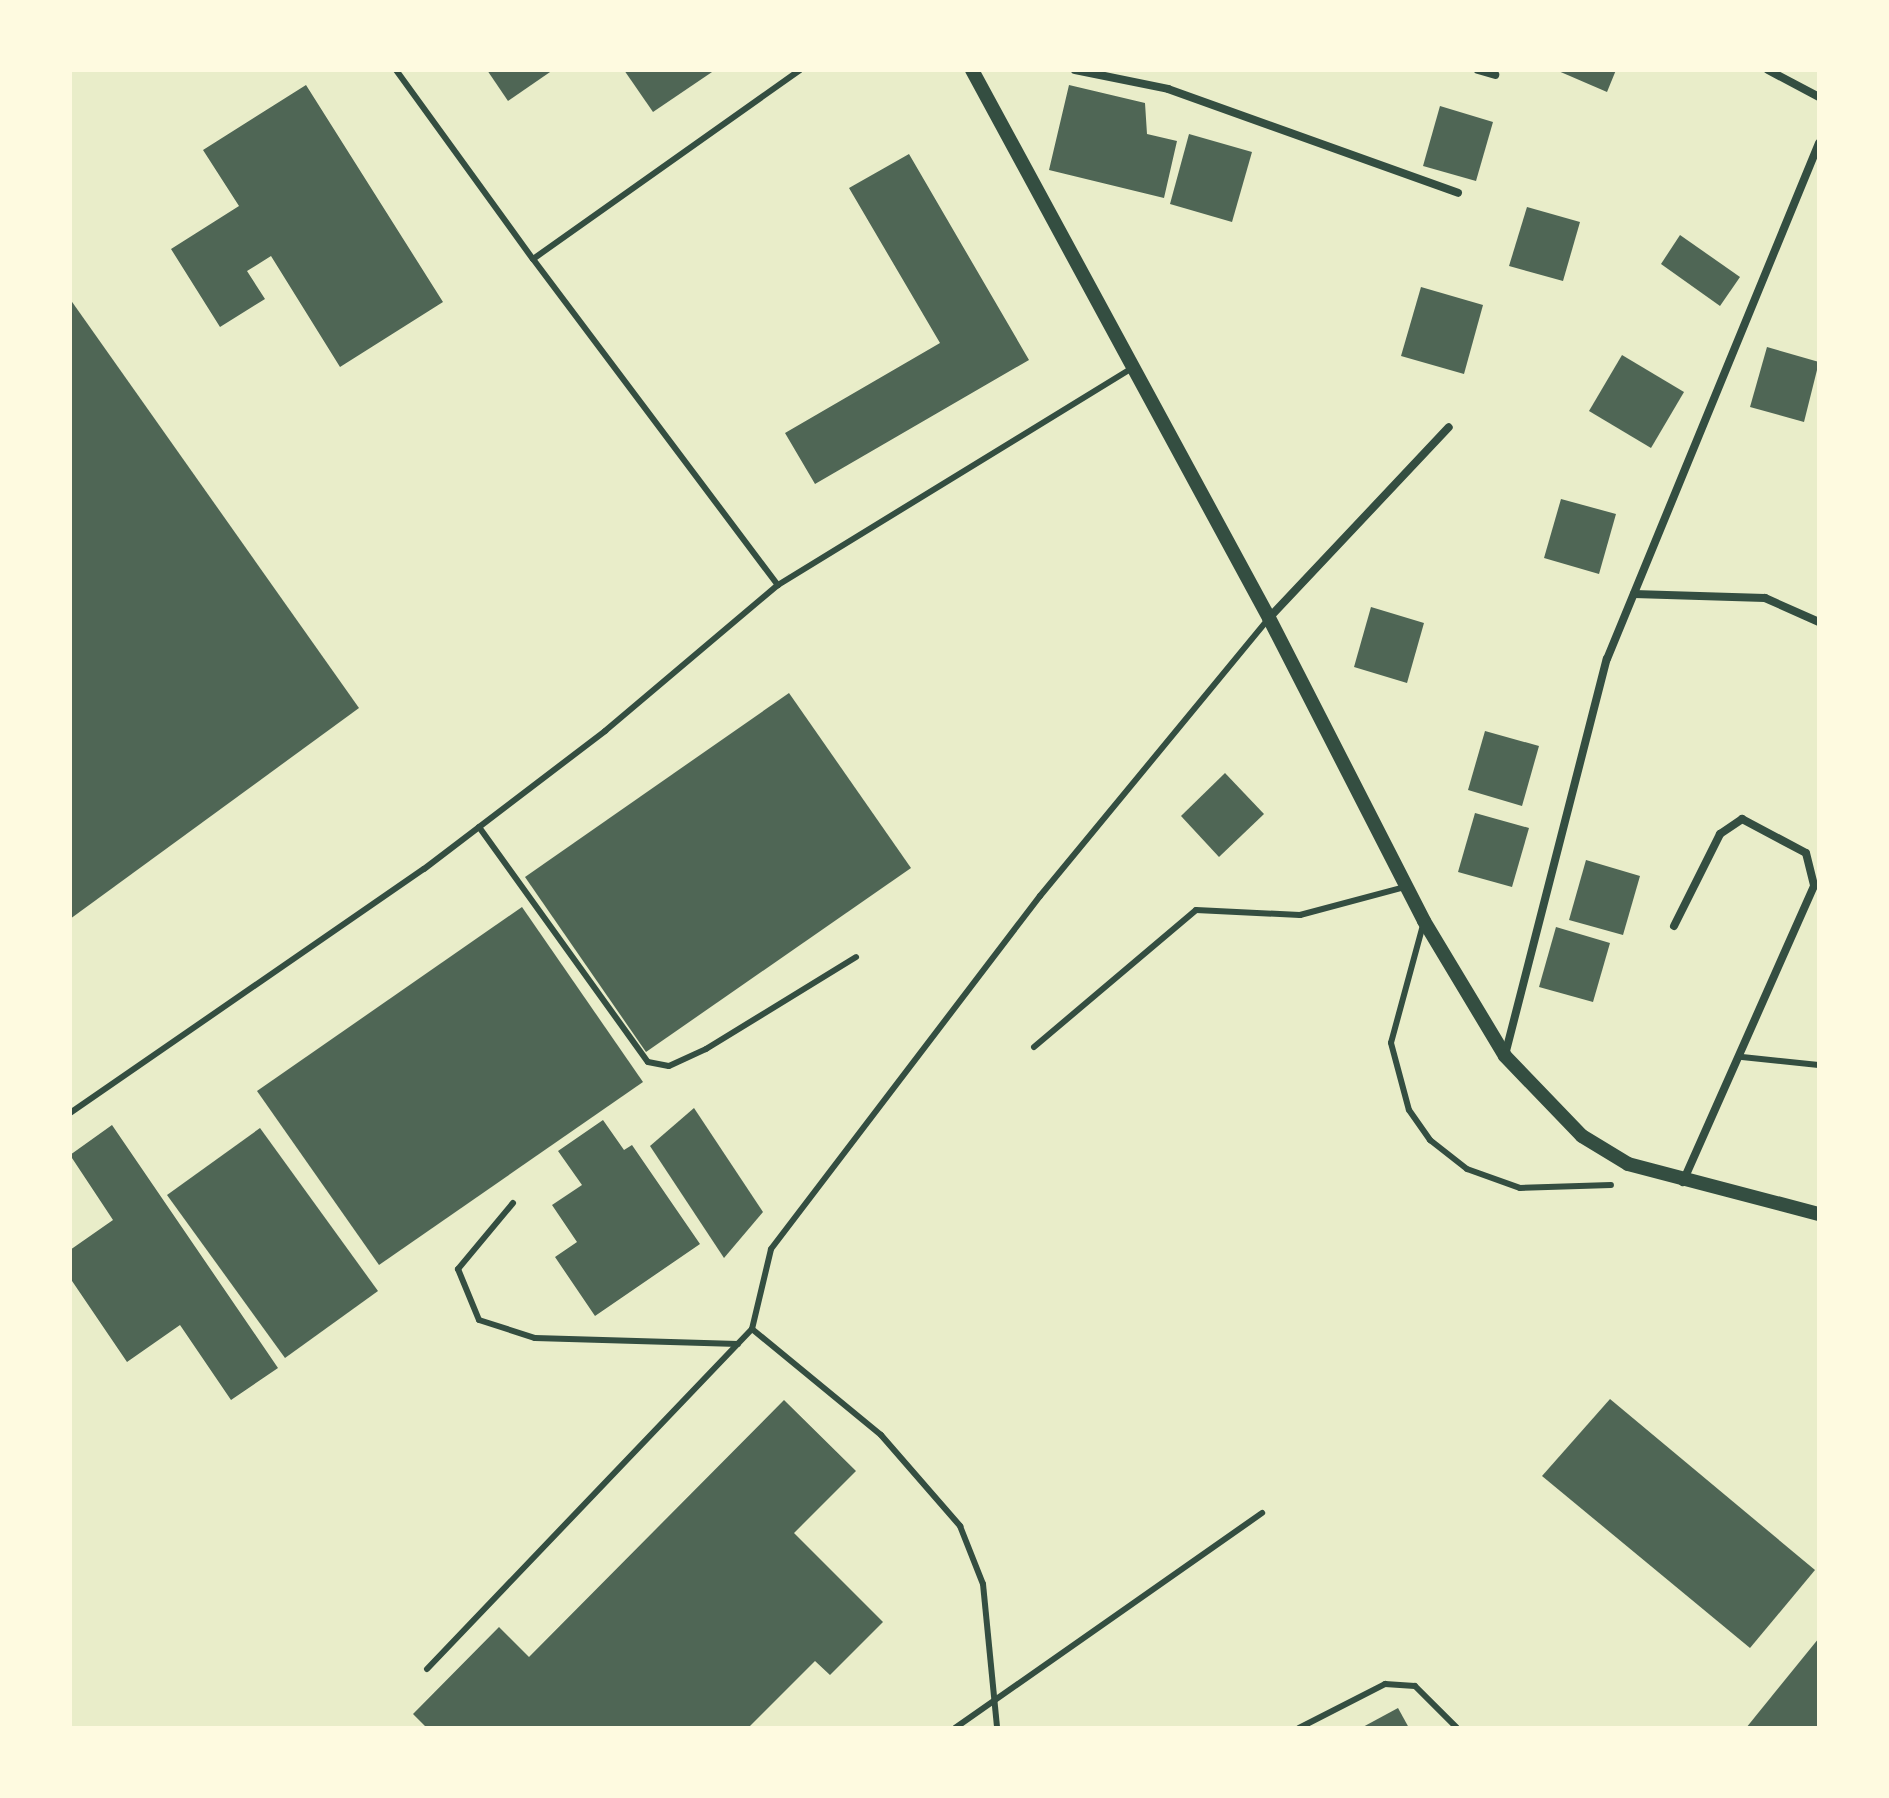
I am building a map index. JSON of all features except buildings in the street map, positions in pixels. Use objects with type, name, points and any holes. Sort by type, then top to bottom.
[{"type":"street","points":[[972,70],[1130,369],[1269,618],[1424,921],[1505,1056],[1582,1136],[1628,1164],[1682,1183],[1819,1214]]},
{"type":"street","points":[[1075,70],[1168,89],[1458,193]]},
{"type":"street","points":[[1478,70],[1495,75]]},
{"type":"street","points":[[1768,70],[1819,97]]},
{"type":"street","points":[[1505,1056],[1607,659],[1819,143]]},
{"type":"street","points":[[1269,618],[1449,427]]},
{"type":"street","points":[[1634,594],[1751,596],[1819,622]]},
{"type":"street","points":[[1674,926],[1720,834],[1742,819],[1806,853],[1814,886],[1742,1057],[1682,1183]]},
{"type":"lane","points":[[396,70],[533,259],[778,585]]},
{"type":"lane","points":[[533,259],[800,70]]},
{"type":"lane","points":[[70,1113],[479,827],[778,585],[1130,369]]},
{"type":"lane","points":[[427,1669],[752,1329],[771,1249],[1040,896],[1269,618]]},
{"type":"lane","points":[[479,827],[648,1062],[669,1066],[706,1049],[856,957]]},
{"type":"lane","points":[[1034,1047],[1196,910],[1300,915],[1406,887]]},
{"type":"lane","points":[[1424,921],[1391,1043],[1405,1100],[1430,1140],[1467,1169],[1520,1188],[1611,1185]]},
{"type":"lane","points":[[1742,1057],[1817,1066]]},
{"type":"lane","points":[[513,1203],[458,1269],[479,1320],[535,1338],[738,1344]]},
{"type":"lane","points":[[752,1329],[881,1435],[960,1526],[983,1584],[997,1728]]},
{"type":"lane","points":[[955,1728],[1262,1513]]},
{"type":"lane","points":[[1299,1728],[1385,1684],[1415,1686],[1457,1728]]}]
